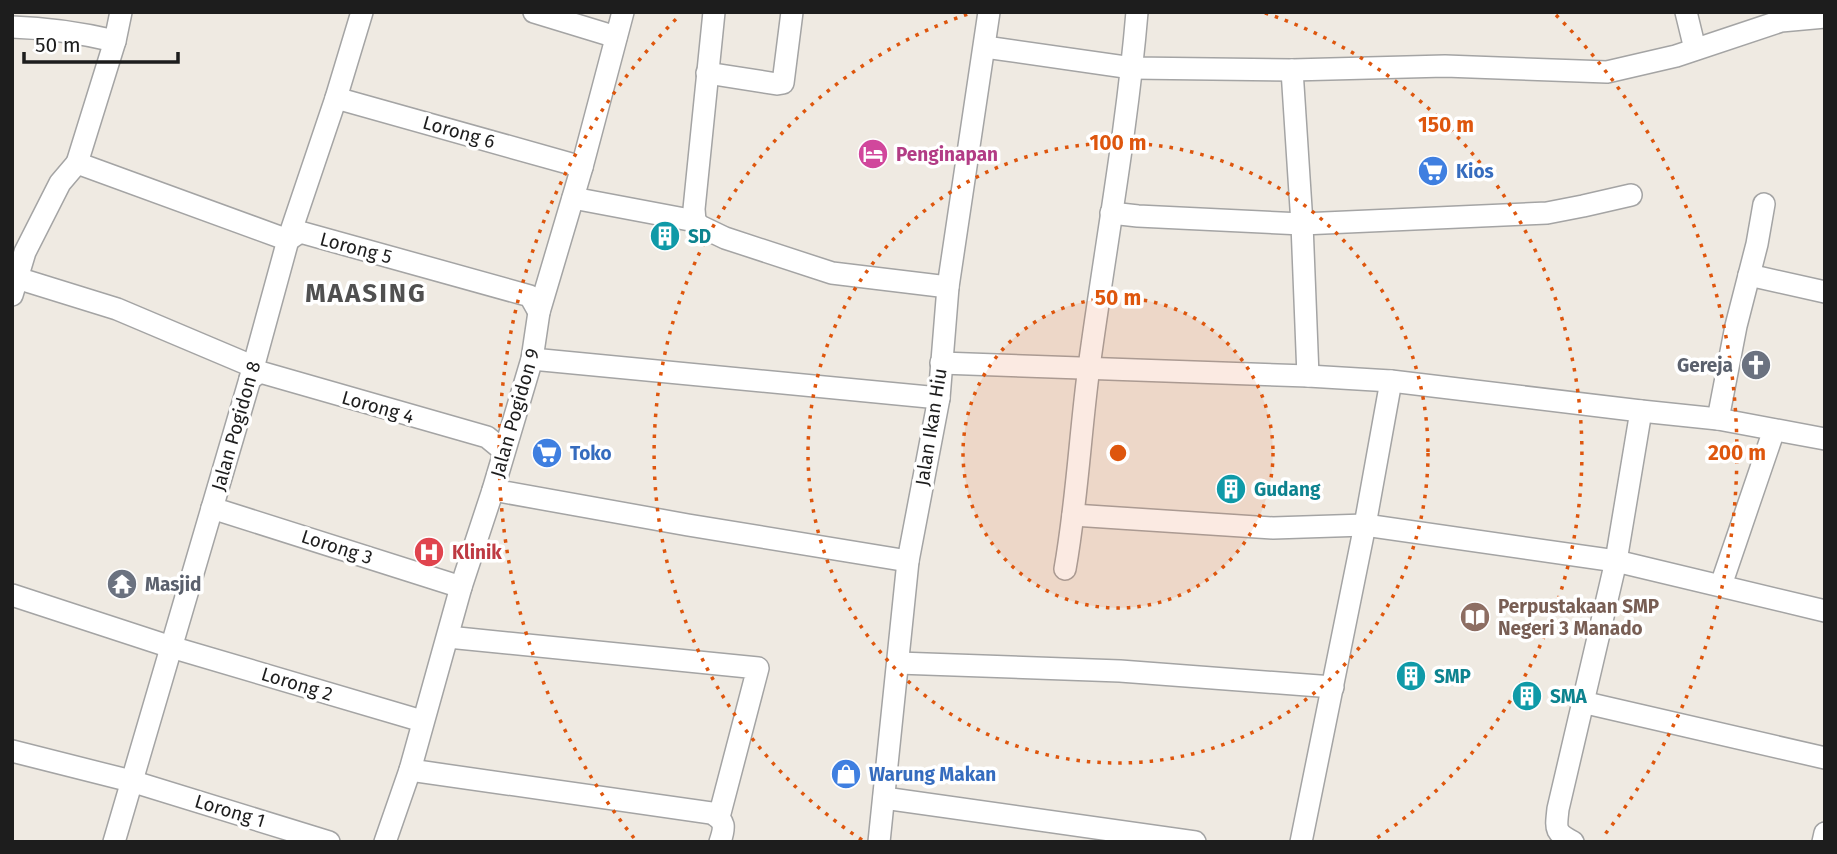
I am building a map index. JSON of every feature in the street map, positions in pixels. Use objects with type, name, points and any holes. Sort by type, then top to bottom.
[{"type":"street","points":[[121,12],[115,41],[77,163],[60,183],[25,252],[15,286],[117,309],[251,373]]},
{"type":"street","name":"Jalan Pogidon 8","points":[[114,842],[288,240],[337,98],[362,12]]},
{"type":"street","points":[[534,12],[617,37]]},
{"type":"street","name":"Jalan Pogidon 9","points":[[385,842],[410,770],[461,587],[532,359],[539,312],[582,167],[623,12]]},
{"type":"street","points":[[695,221],[707,73],[715,12]]},
{"type":"street","points":[[707,73],[783,83],[792,12]]},
{"type":"street","name":"Jalan Ikan Hiu","points":[[878,842],[908,561],[939,398],[948,287],[989,12]]},
{"type":"street","points":[[1065,569],[1088,369],[1132,68],[1137,12]]},
{"type":"street","points":[[1686,12],[1695,49]]},
{"type":"street","points":[[985,47],[1132,68],[1292,70],[1445,66],[1607,72],[1675,55],[1782,21],[1825,17]]},
{"type":"street","points":[[12,27],[46,28],[115,41]]},
{"type":"street","points":[[1292,70],[1308,376]]},
{"type":"street","name":"Lorong 6","points":[[337,98],[582,167]]},
{"type":"street","points":[[77,163],[288,240]]},
{"type":"street","points":[[1111,214],[1302,224],[1548,212],[1631,195]]},
{"type":"street","points":[[573,198],[695,221],[725,238],[832,273],[948,287]]},
{"type":"street","points":[[1718,419],[1764,204]]},
{"type":"street","name":"Lorong 5","points":[[288,240],[300,232],[530,296],[539,312]]},
{"type":"street","points":[[1749,275],[1825,292]]},
{"type":"street","points":[[532,359],[939,398]]},
{"type":"street","points":[[941,363],[1391,381],[1718,419],[1825,439]]},
{"type":"street","name":"Lorong 4","points":[[251,373],[260,372],[487,438],[504,451]]},
{"type":"street","points":[[1301,842],[1391,381]]},
{"type":"street","points":[[1573,842],[1560,835],[1556,828],[1558,809],[1616,561],[1641,411]]},
{"type":"street","points":[[1721,585],[1773,430]]},
{"type":"street","points":[[493,490],[908,561]]},
{"type":"street","name":"Lorong 3","points":[[212,508],[461,587]]},
{"type":"street","points":[[1073,515],[1273,528],[1365,524],[1616,561],[1825,611]]},
{"type":"street","name":"Lorong 2","points":[[12,595],[171,647],[422,721]]},
{"type":"street","points":[[448,637],[758,668],[719,817]]},
{"type":"street","points":[[898,663],[1120,671],[1333,687]]},
{"type":"street","points":[[1582,702],[1825,758]]},
{"type":"street","name":"Lorong 1","points":[[12,751],[131,781],[329,842]]},
{"type":"street","points":[[410,770],[711,813],[723,822],[724,830],[720,842]]},
{"type":"street","points":[[884,798],[1195,842]]},
{"type":"street","points":[[1823,842],[1825,833]]},
{"type":"place","name":"Penginapan","points":[[873,154]]},
{"type":"place","name":"Kios","points":[[1433,171]]},
{"type":"place","name":"SD","points":[[665,236]]},
{"type":"place","name":"Gereja","points":[[1756,365]]},
{"type":"place","name":"Toko","points":[[547,453]]},
{"type":"place","name":"Gudang","points":[[1231,489]]},
{"type":"place","name":"Klinik","points":[[429,552]]},
{"type":"place","name":"Masjid","points":[[122,584]]},
{"type":"place","name":"Perpustakaan SMP Negeri 3 Manado","points":[[1475,617]]},
{"type":"place","name":"SMP","points":[[1411,676]]},
{"type":"place","name":"SMA","points":[[1527,696]]},
{"type":"place","name":"Warung Makan","points":[[846,774]]},
{"type":"district","name":"MAASING","points":[[366,293]]}]
